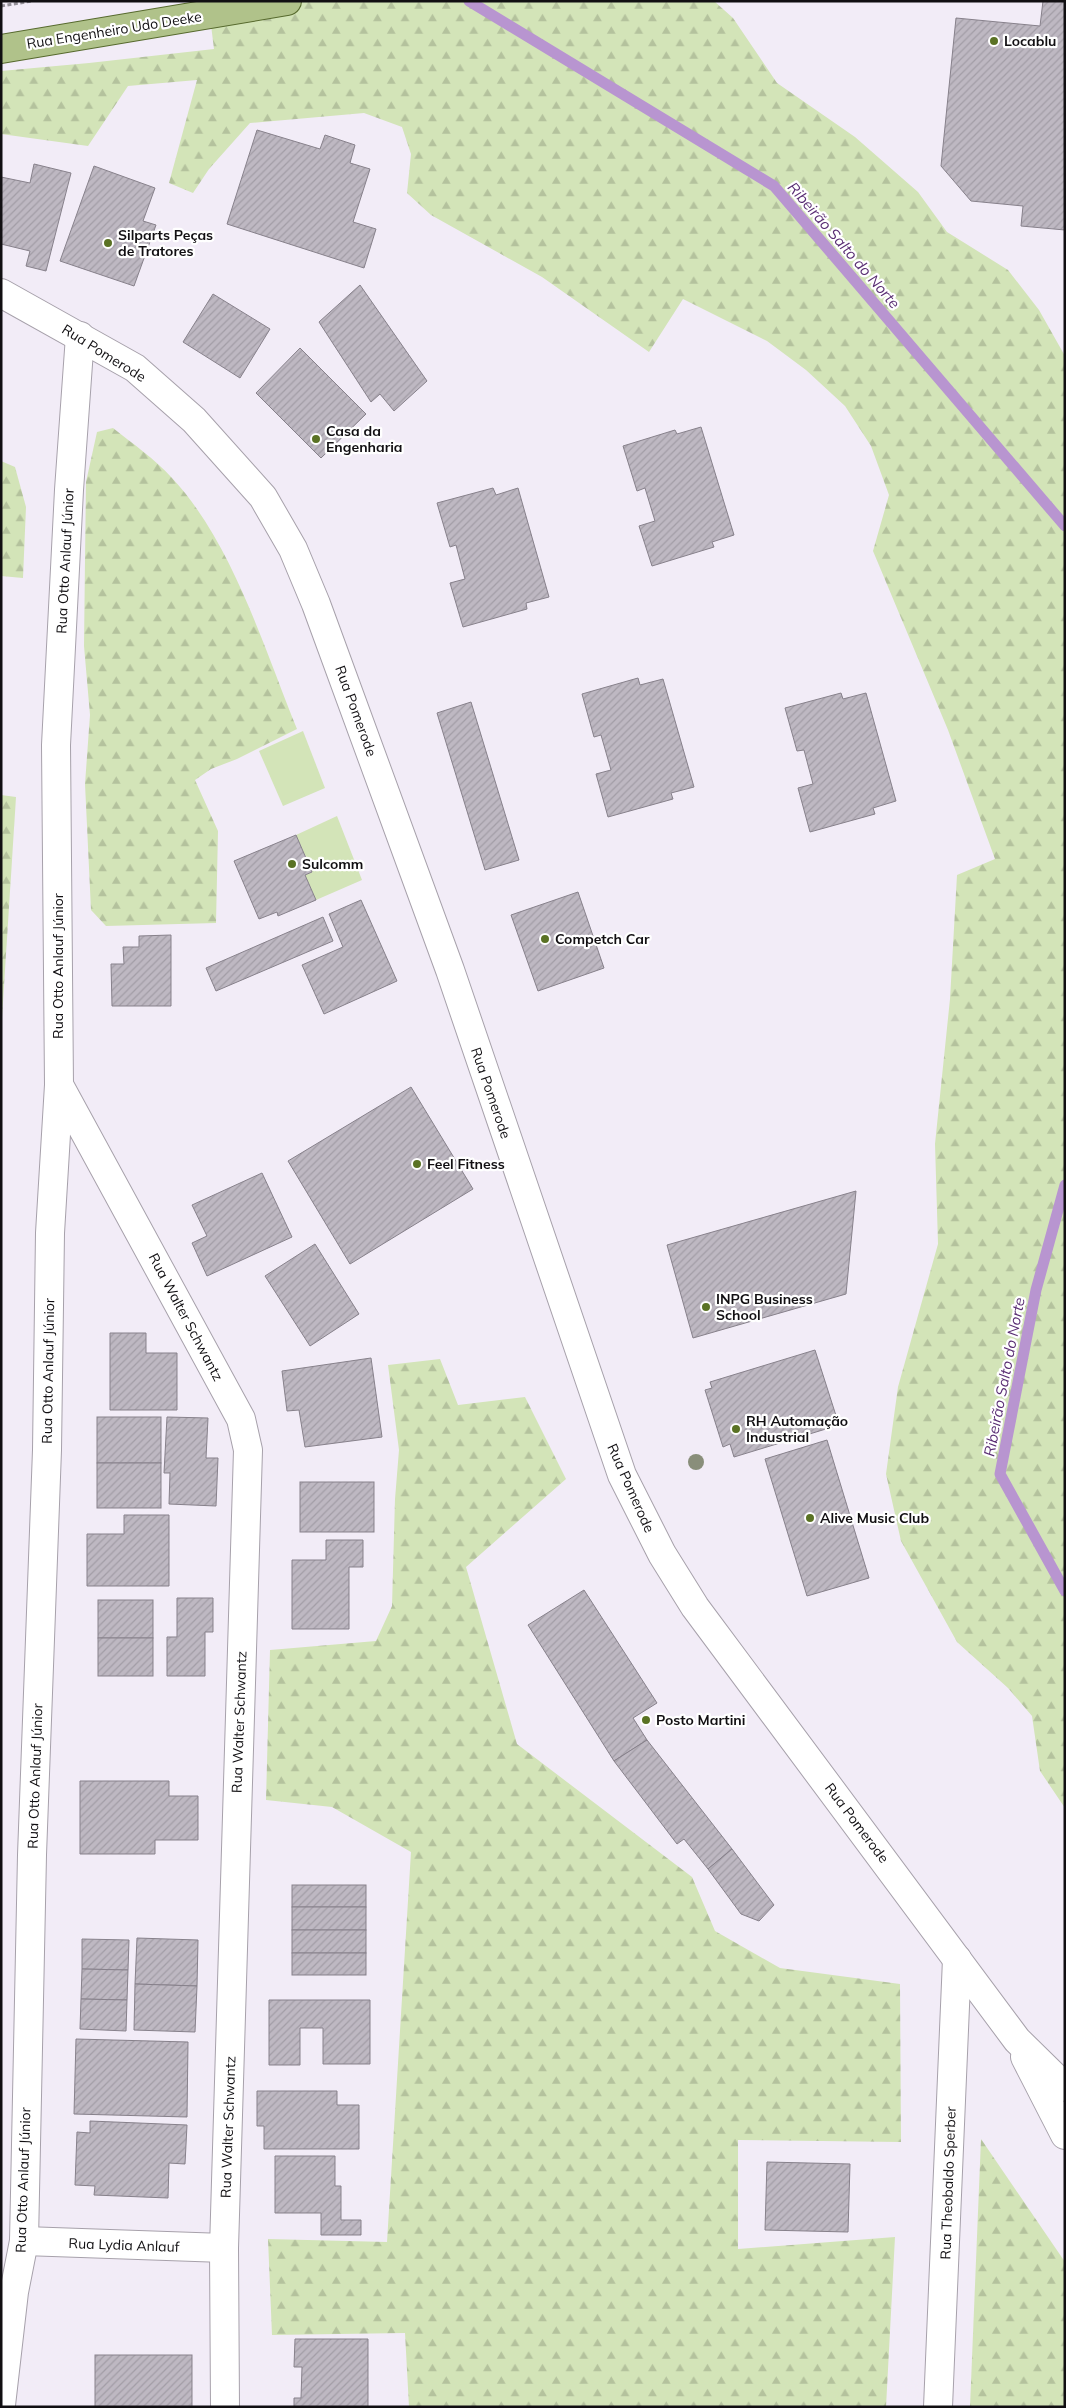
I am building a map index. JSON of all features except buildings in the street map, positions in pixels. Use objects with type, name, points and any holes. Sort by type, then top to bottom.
[{"type":"main road","name":"Rua Engenheiro Udo Deeke","points":[[1,49],[287,1]]},
{"type":"street","name":"Rua Pomerode","points":[[1,292],[135,368],[194,420],[263,497],[293,549],[352,700],[450,970],[622,1475],[662,1554],[695,1607],[1017,2040],[1065,2087]]},
{"type":"street","name":"Rua Otto Anlauf Júnior","points":[[1,2405],[14,2292],[24,2241],[32,1855],[47,1450],[50,1233],[58,1085],[56,745],[68,490],[80,336]]},
{"type":"street","name":"Rua Walter Schwantz","points":[[58,1085],[241,1419],[248,1450],[224,2248],[225,2407]]},
{"type":"street","name":"Rua Theobaldo Sperber","points":[[938,2407],[957,1959]]},
{"type":"street","name":"Rua Pomerode","points":[[1017,2040],[1065,2135]]},
{"type":"street","name":"Rua Lydia Anlauf","points":[[24,2241],[224,2248]]},
{"type":"path","points":[[1,6],[32,1]]},
{"type":"green space","points":[[208,1],[714,1],[733,18],[777,83],[855,137],[918,192],[947,232],[1008,270],[1039,310],[1065,356],[1065,1808],[1040,1771],[1032,1716],[1008,1688],[957,1642],[901,1541],[886,1474],[898,1387],[938,1244],[935,1144],[950,999],[957,875],[995,859],[948,730],[873,551],[889,495],[871,446],[845,406],[806,370],[767,341],[683,299],[649,352],[542,277],[431,215],[407,193],[411,154],[402,127],[364,113],[250,123],[209,169],[193,193],[169,183],[197,80],[128,86],[88,146],[1,134],[1,71],[214,49]]},
{"type":"green space","points":[[113,428],[151,458],[172,478],[193,504],[212,533],[245,597],[297,729],[237,759],[211,769],[195,780],[218,831],[216,923],[106,926],[91,910],[85,784],[90,715],[84,646],[86,482],[97,432]]},
{"type":"green space","points":[[1,461],[15,467],[26,507],[23,578],[1,576]]},
{"type":"green space","points":[[303,731],[325,788],[283,806],[259,751]]},
{"type":"green space","points":[[1,795],[16,797],[1,1033]]},
{"type":"green space","points":[[337,816],[362,880],[316,900],[305,875],[312,872],[296,835]]},
{"type":"green space","points":[[440,1359],[458,1405],[525,1397],[566,1479],[466,1567],[517,1744],[692,1877],[715,1931],[780,1968],[900,1984],[901,2142],[738,2140],[738,2249],[895,2237],[886,2407],[409,2407],[405,2333],[272,2335],[268,2239],[387,2242],[411,1852],[332,1807],[266,1800],[270,1650],[376,1641],[392,1606],[395,1499],[399,1450],[388,1365]]},
{"type":"green space","points":[[981,2139],[1065,2262],[1065,2407],[970,2407]]},
{"type":"waterway","name":"Ribeirão Salto do Norte","points":[[469,1],[774,186],[1065,526]]},
{"type":"waterway","name":"Ribeirão Salto do Norte","points":[[1065,1185],[1036,1290],[1000,1474],[1065,1591]]},
{"type":"place","name":"Locablu","points":[[994,41]]},
{"type":"place","name":"Silparts Peças de Tratores","points":[[108,243]]},
{"type":"place","name":"Casa da Engenharia","points":[[316,439]]},
{"type":"place","name":"Sulcomm","points":[[292,864]]},
{"type":"place","name":"Competch Car","points":[[545,939]]},
{"type":"place","name":"Feel Fitness","points":[[417,1164]]},
{"type":"place","name":"INPG Business School","points":[[706,1307]]},
{"type":"place","name":"RH Automação Industrial","points":[[736,1429]]},
{"type":"place","name":"Alive Music Club","points":[[810,1518]]},
{"type":"place","name":"Posto Martini","points":[[646,1720]]}]
